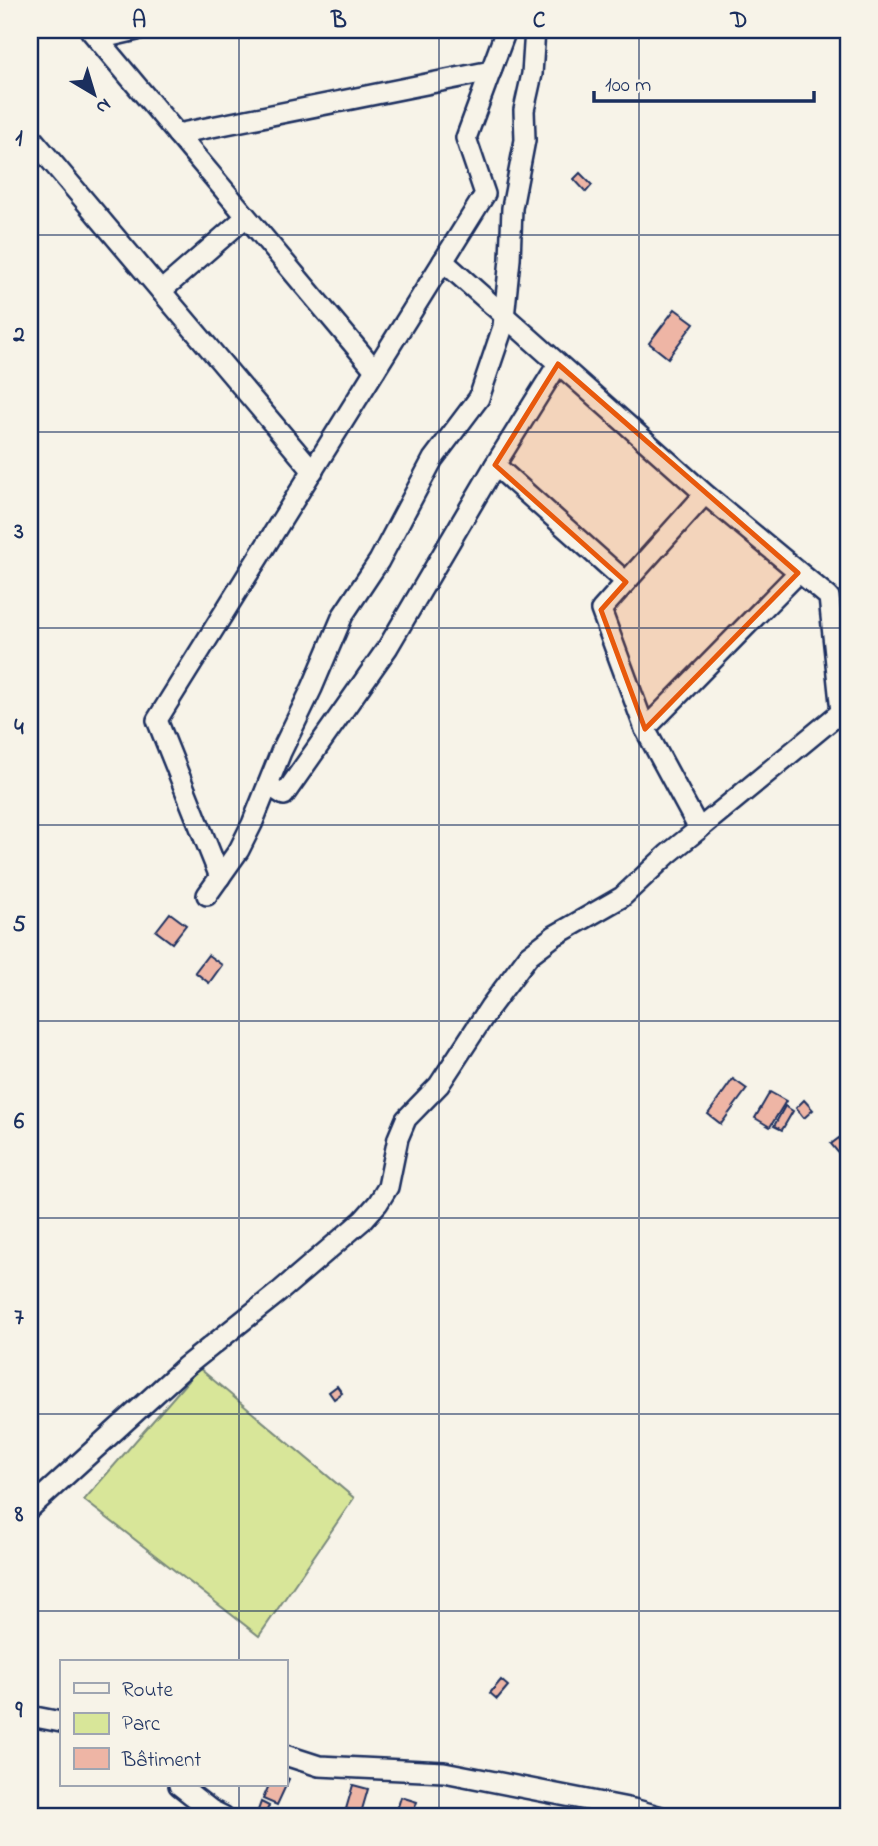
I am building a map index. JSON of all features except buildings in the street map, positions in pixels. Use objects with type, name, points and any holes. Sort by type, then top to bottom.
[{"type":"street","points":[[94,34],[138,30]]},
{"type":"street","points":[[220,877],[157,720],[485,194],[466,138],[506,30]]},
{"type":"street","points":[[207,895],[239,850],[343,615],[379,561],[433,459],[479,398],[503,327],[512,208],[525,140],[524,110],[532,74],[535,30]]},
{"type":"street","points":[[94,34],[375,370]]},
{"type":"street","points":[[177,134],[491,71]]},
{"type":"street","points":[[30,136],[313,471]]},
{"type":"street","points":[[160,291],[246,217]]},
{"type":"street","points":[[30,1508],[186,1367],[363,1220],[388,1186],[398,1138],[406,1119],[439,1085],[490,1007],[529,955],[554,936],[622,897],[668,854],[841,712],[840,617],[829,597],[705,494],[443,261]]},
{"type":"street","points":[[268,785],[284,795],[388,647],[558,364]]},
{"type":"street","points":[[495,465],[626,582]]},
{"type":"street","points":[[699,830],[645,729],[601,610],[705,494]]},
{"type":"street","points":[[645,729],[798,573]]},
{"type":"street","points":[[30,1716],[60,1722]]},
{"type":"street","points":[[287,1756],[318,1766],[444,1772],[658,1816]]},
{"type":"street","points":[[180,1786],[223,1816]]},
{"type":"highlighted area","points":[[558,364],[798,573],[645,729],[601,610],[626,582],[495,465]]},
{"type":"green space","points":[[199,1368],[354,1498],[259,1636],[84,1500]]}]
